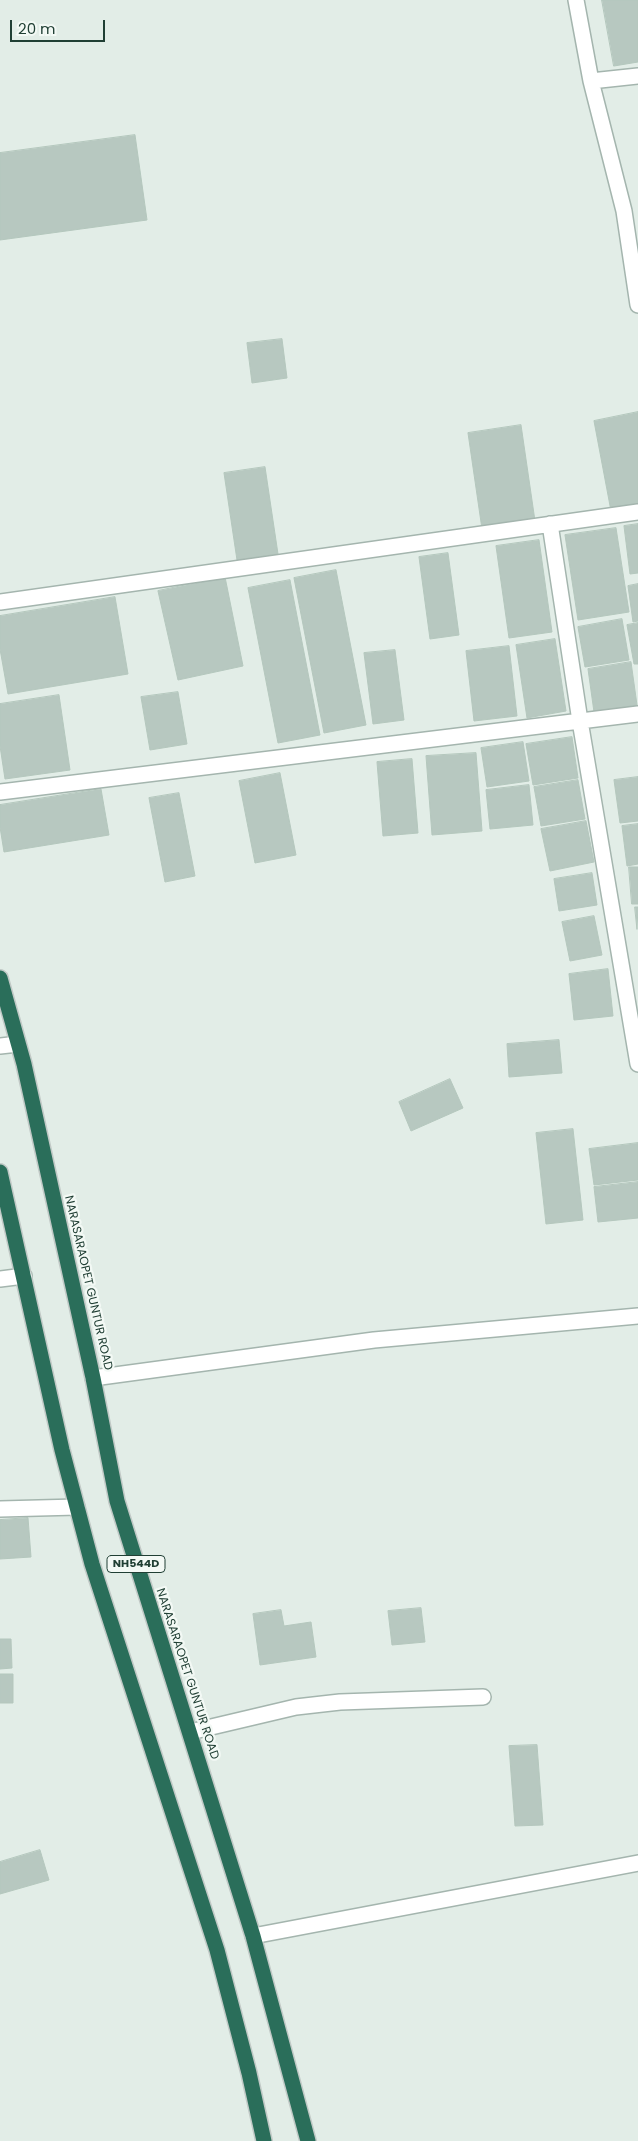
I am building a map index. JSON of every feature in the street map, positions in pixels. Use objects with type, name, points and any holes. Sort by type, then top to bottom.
[{"type":"highway","name":"NARASARAOPET GUNTUR ROAD","points":[[0,978],[18,1044],[94,1378],[118,1501],[253,1936],[308,2141]]},
{"type":"highway","name":"NH544D","points":[[0,1172],[62,1450],[92,1564],[217,1950],[249,2073],[264,2141]]},
{"type":"street","points":[[576,0],[591,81],[631,211],[638,305]]},
{"type":"street","points":[[591,81],[638,76]]},
{"type":"street","points":[[0,602],[638,512]]},
{"type":"street","points":[[550,524],[580,721],[638,1064]]},
{"type":"street","points":[[0,792],[638,714]]},
{"type":"street","points":[[0,1046],[18,1044]]},
{"type":"street","points":[[0,1279],[24,1276]]},
{"type":"street","points":[[94,1378],[374,1340],[638,1316]]},
{"type":"street","points":[[0,1509],[78,1507]]},
{"type":"street","points":[[190,1732],[296,1708],[340,1702],[483,1697]]},
{"type":"street","points":[[253,1936],[638,1863]]},
{"type":"building","points":[[602,0],[638,0],[638,62],[614,66]]},
{"type":"building","points":[[135,135],[147,220],[0,240],[0,153]]},
{"type":"building","points":[[282,339],[287,378],[252,383],[247,343]]},
{"type":"building","points":[[638,412],[638,506],[611,511],[594,421]]},
{"type":"building","points":[[521,425],[535,521],[482,529],[468,433]]},
{"type":"building","points":[[265,467],[278,554],[237,560],[224,473]]},
{"type":"building","points":[[638,524],[638,573],[630,574],[624,526]]},
{"type":"building","points":[[616,528],[629,612],[578,620],[565,535]]},
{"type":"building","points":[[539,540],[552,632],[509,638],[496,546]]},
{"type":"building","points":[[448,553],[459,635],[430,639],[419,557]]},
{"type":"building","points":[[336,570],[366,725],[324,733],[294,578]]},
{"type":"building","points":[[225,577],[243,666],[178,680],[158,591]]},
{"type":"building","points":[[290,580],[320,735],[278,743],[248,588]]},
{"type":"building","points":[[638,584],[638,621],[633,622],[628,586]]},
{"type":"building","points":[[115,597],[128,674],[8,694],[0,649],[0,616]]},
{"type":"building","points":[[622,619],[629,660],[585,667],[578,627]]},
{"type":"building","points":[[638,623],[638,664],[634,664],[627,625]]},
{"type":"building","points":[[555,639],[566,711],[527,718],[516,645]]},
{"type":"building","points":[[509,646],[517,716],[474,721],[466,651]]},
{"type":"building","points":[[395,650],[404,720],[373,724],[364,653]]},
{"type":"building","points":[[631,662],[637,705],[594,712],[588,669]]},
{"type":"building","points":[[178,692],[187,744],[150,750],[141,697]]},
{"type":"building","points":[[59,695],[70,770],[5,779],[0,746],[0,704]]},
{"type":"building","points":[[572,737],[578,778],[533,785],[526,744]]},
{"type":"building","points":[[523,742],[529,781],[487,787],[481,748]]},
{"type":"building","points":[[476,753],[482,831],[432,835],[426,756]]},
{"type":"building","points":[[412,759],[418,833],[383,836],[377,762]]},
{"type":"building","points":[[280,773],[296,855],[255,863],[239,781]]},
{"type":"building","points":[[638,777],[638,821],[620,823],[614,780]]},
{"type":"building","points":[[578,780],[585,819],[541,826],[534,787]]},
{"type":"building","points":[[529,785],[533,825],[490,829],[486,790]]},
{"type":"building","points":[[101,789],[109,835],[4,852],[0,827],[0,805]]},
{"type":"building","points":[[179,793],[195,876],[165,882],[149,798]]},
{"type":"building","points":[[586,821],[594,862],[550,871],[541,829]]},
{"type":"building","points":[[638,824],[638,864],[627,866],[622,826]]},
{"type":"building","points":[[629,867],[638,867],[638,904],[632,904]]},
{"type":"building","points":[[592,873],[597,905],[559,911],[554,879]]},
{"type":"building","points":[[635,907],[638,907],[637,929]]},
{"type":"building","points":[[594,916],[602,955],[570,961],[562,922]]},
{"type":"building","points":[[608,969],[613,1016],[574,1020],[569,974]]},
{"type":"building","points":[[559,1040],[562,1073],[509,1077],[507,1044]]},
{"type":"building","points":[[450,1079],[463,1108],[411,1131],[399,1102]]},
{"type":"building","points":[[573,1129],[583,1220],[546,1224],[536,1133]]},
{"type":"building","points":[[638,1143],[638,1180],[594,1185],[589,1149]]},
{"type":"building","points":[[638,1182],[638,1218],[598,1222],[594,1187]]},
{"type":"building","points":[[28,1518],[31,1557],[0,1559],[0,1520]]},
{"type":"building","points":[[421,1608],[425,1642],[392,1645],[388,1611]]},
{"type":"building","points":[[281,1610],[284,1626],[311,1622],[316,1657],[260,1665],[253,1614]]},
{"type":"building","points":[[0,1639],[11,1639],[12,1668],[0,1669]]},
{"type":"building","points":[[0,1674],[13,1674],[13,1703],[0,1703]]},
{"type":"building","points":[[537,1745],[543,1825],[515,1826],[509,1746]]},
{"type":"building","points":[[40,1850],[49,1880],[0,1894],[0,1862]]}]
